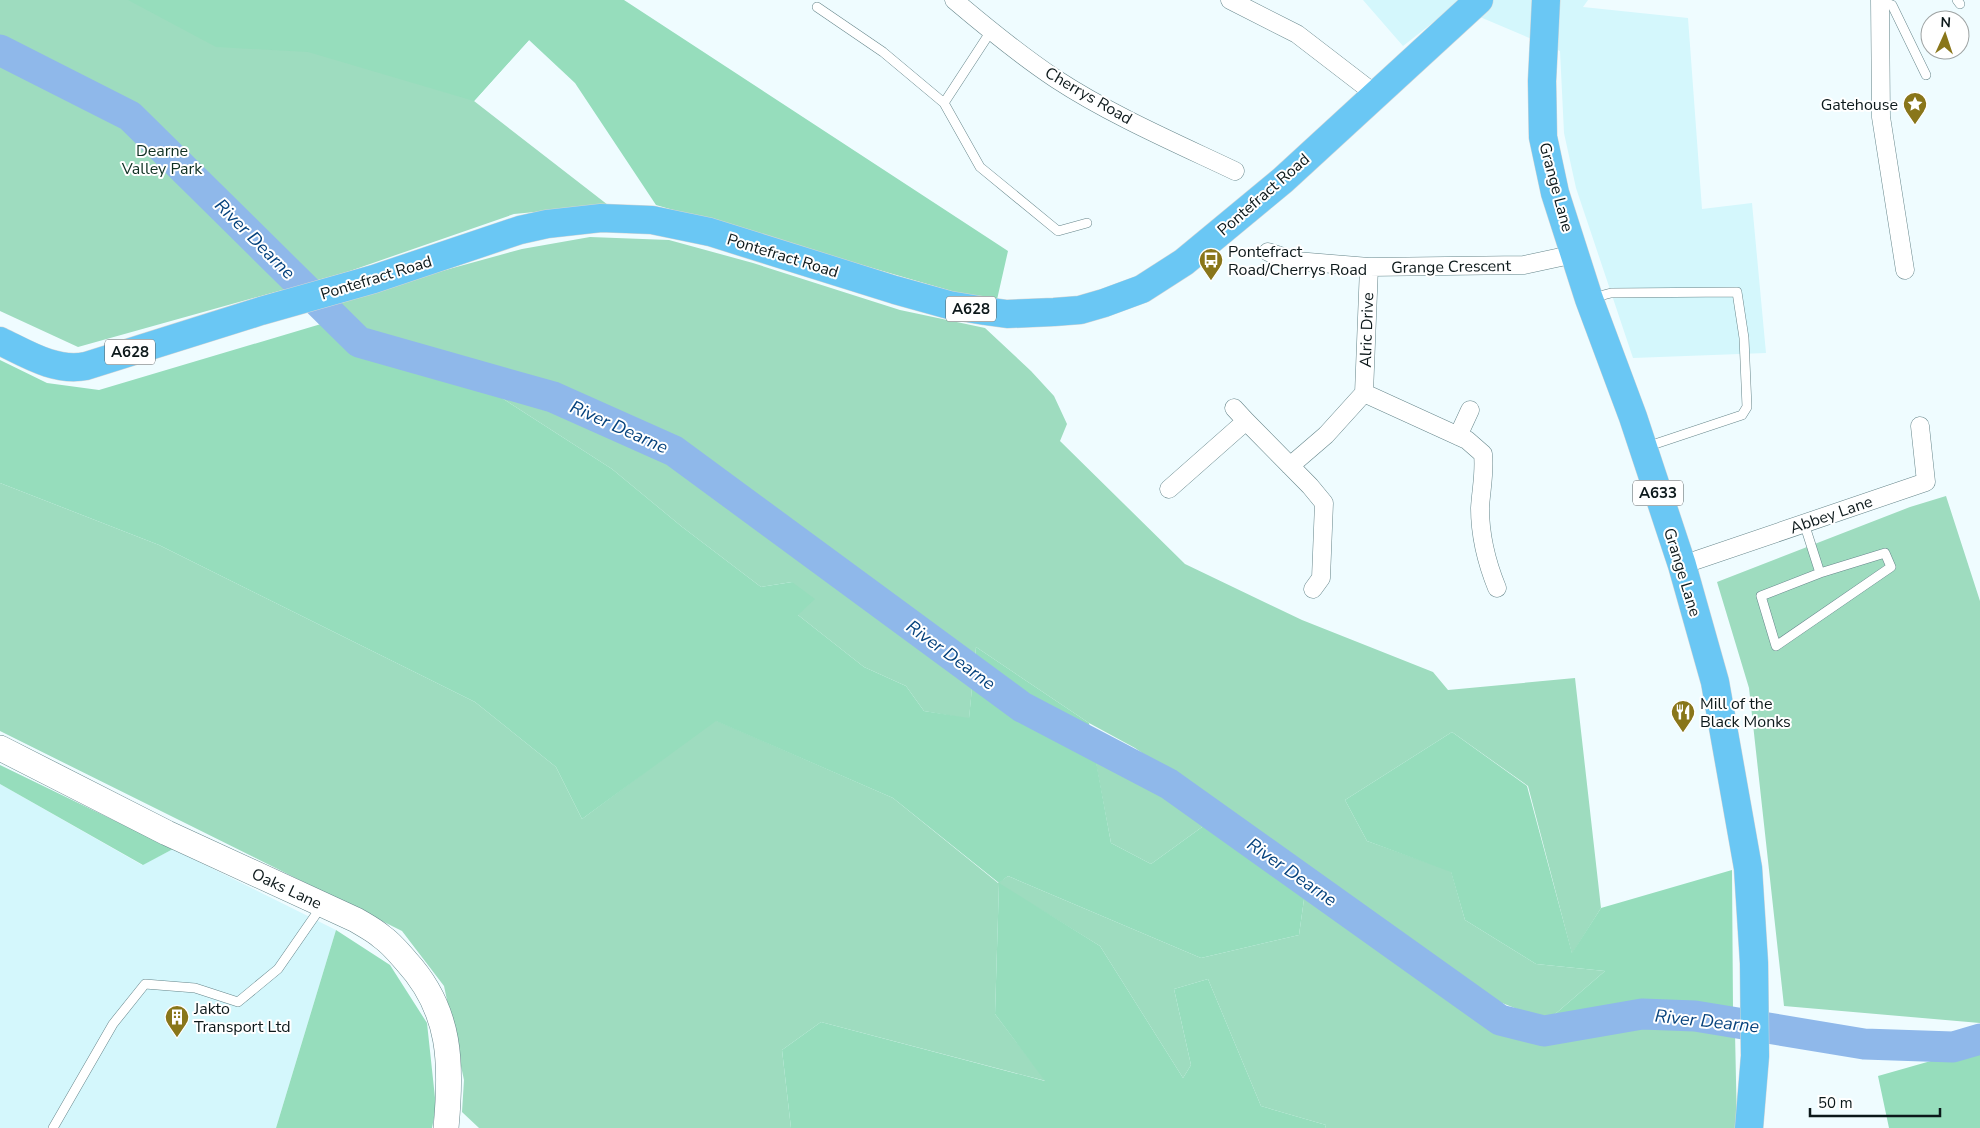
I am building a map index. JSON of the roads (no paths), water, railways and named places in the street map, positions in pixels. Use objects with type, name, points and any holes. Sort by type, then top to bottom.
[{"type":"highway","name":"Pontefract Road","points":[[0,341],[46,362],[73,369],[261,311],[374,279],[520,230],[578,220],[623,218],[652,220],[710,232],[949,305],[1007,314],[1080,310],[1142,289],[1184,262],[1283,180],[1479,0]]},
{"type":"highway","name":"Grange Lane","points":[[1546,0],[1542,81],[1543,137],[1556,193],[1590,299],[1682,565],[1715,682],[1748,868],[1755,1056],[1749,1128]]},
{"type":"street","name":"Cherrys Road","points":[[954,0],[991,31],[1057,79],[1162,137],[1235,171]]},
{"type":"street","points":[[1230,0],[1297,34],[1375,94]]},
{"type":"street","points":[[1880,0],[1881,117],[1905,270]]},
{"type":"street","name":"Grange Crescent","points":[[1268,252],[1296,261],[1369,268],[1524,265],[1575,254]]},
{"type":"street","name":"Alric Drive","points":[[1364,393],[1369,268]]},
{"type":"street","points":[[1290,466],[1326,435],[1364,393],[1467,440],[1483,454],[1485,472],[1480,506],[1480,530],[1485,557],[1497,588]]},
{"type":"street","points":[[1234,408],[1324,503],[1321,578],[1313,590]]},
{"type":"street","points":[[1458,436],[1470,410]]},
{"type":"street","points":[[1169,489],[1246,421]]},
{"type":"street","name":"Abbey Lane","points":[[1682,565],[1926,482],[1920,426]]},
{"type":"street","name":"Oaks Lane","points":[[0,748],[167,833],[356,920],[382,937],[413,969],[439,1010],[449,1061],[449,1099],[446,1128]]},
{"type":"lane","points":[[1880,0],[1892,5],[1926,75]]},
{"type":"lane","points":[[817,7],[883,52],[944,103],[980,167],[1015,197],[1058,231],[1087,223]]},
{"type":"lane","points":[[944,103],[991,31]]},
{"type":"lane","points":[[1590,299],[1611,293],[1736,292],[1744,338],[1747,407],[1745,413],[1643,448]]},
{"type":"lane","points":[[1804,523],[1820,572]]},
{"type":"lane","points":[[1885,553],[1891,567],[1776,646],[1762,596],[1820,572],[1885,553]]},
{"type":"lane","points":[[53,1128],[113,1024],[145,984],[195,988],[238,1002],[278,969],[322,904]]},
{"type":"waterway","name":"River Dearne","points":[[0,50],[130,116],[359,342],[553,397],[674,451],[1022,707],[1169,784],[1500,1020],[1544,1031],[1642,1014],[1695,1016],[1864,1044],[1953,1047],[1980,1039]]},
{"type":"place","name":"Gatehouse","points":[[1915,125]]},
{"type":"place","name":"Pontefract Road/Cherrys Road","points":[[1211,281]]},
{"type":"place","name":"Mill of the Black Monks","points":[[1683,733]]},
{"type":"place","name":"Jakto Transport Ltd","points":[[177,1038]]},
{"type":"park label","name":"Dearne Valley Park","points":[[162,159]]}]
